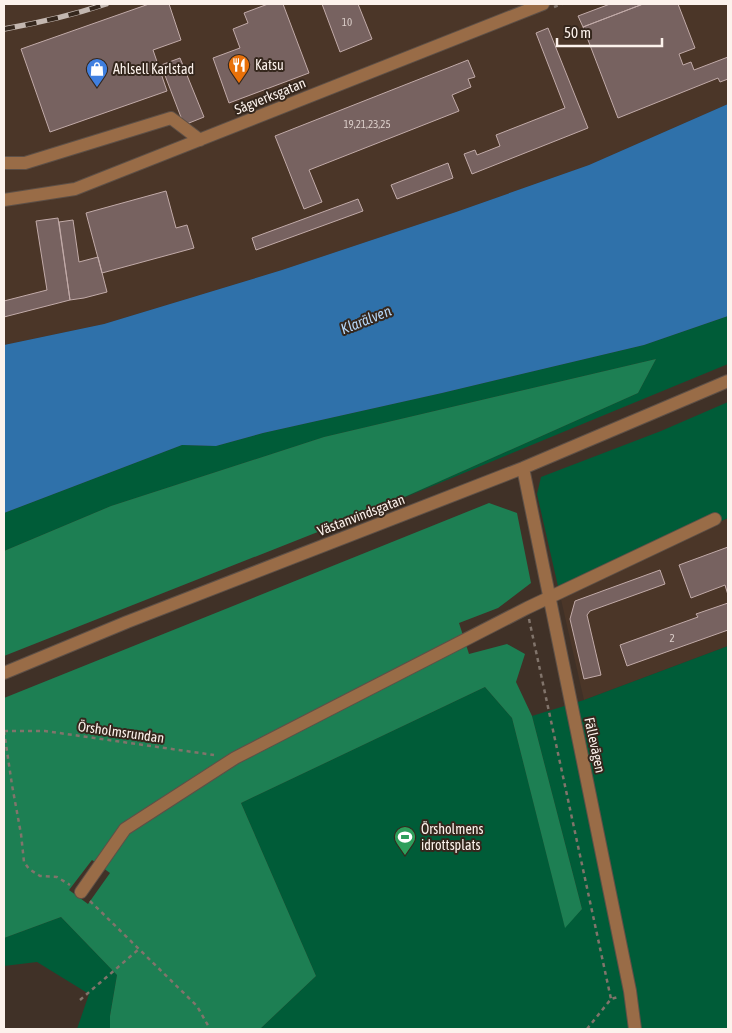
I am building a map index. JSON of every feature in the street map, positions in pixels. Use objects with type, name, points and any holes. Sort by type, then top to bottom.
[{"type":"street","name":"Sågverksgatan","points":[[4,200],[75,189],[543,4]]},
{"type":"street","points":[[4,163],[25,162],[171,118],[200,140]]},
{"type":"street","name":"Västanvindsgatan","points":[[4,673],[127,622],[523,468],[728,381]]},
{"type":"street","name":"Fällevägen","points":[[523,468],[630,991],[636,1029]]},
{"type":"street","points":[[81,892],[125,830],[235,758],[527,608],[715,519]]},
{"type":"path","points":[[527,608],[611,999]]},
{"type":"path","points":[[4,731],[22,834],[24,862],[29,869],[40,876],[57,877],[81,892],[196,1006],[210,1029]]},
{"type":"path","name":"Örsholmsrundan","points":[[4,731],[45,731],[235,758]]},
{"type":"path","points":[[80,1000],[139,949]]},
{"type":"path","points":[[587,1029],[611,999],[630,991]]},
{"type":"shaded area","points":[[4,4],[728,4],[728,104],[589,165],[282,270],[104,324],[4,345]]},
{"type":"shaded area","points":[[728,518],[728,646],[584,700],[560,595]]},
{"type":"green space","points":[[728,316],[728,364],[391,503],[638,393],[656,359],[324,437],[111,506],[4,551],[4,513],[182,445],[216,446],[263,433],[442,393],[644,345]]},
{"type":"green space","points":[[656,359],[638,393],[391,503],[4,656],[4,551],[111,506],[324,437]]},
{"type":"green space","points":[[728,402],[728,518],[560,595],[537,494],[541,477],[661,431]]},
{"type":"green space","points":[[489,503],[517,513],[531,583],[498,608],[459,623],[469,654],[507,644],[525,654],[516,682],[532,716],[582,909],[565,928],[512,718],[485,687],[241,803],[316,976],[260,1029],[110,1029],[110,1016],[117,975],[61,917],[4,938],[4,698]],"holes":[[[92,860],[110,873],[88,904],[69,890]]]},
{"type":"green space","name":"Örsholmens idrottsplats","points":[[728,646],[728,1029],[260,1029],[316,976],[241,803],[485,687],[512,718],[565,927],[582,909],[532,716],[584,700]]},
{"type":"green space","points":[[61,917],[117,975],[110,1016],[110,1029],[77,1029],[89,994],[37,962],[4,966],[4,938]]},
{"type":"water","name":"Klarälven","points":[[728,104],[728,316],[644,345],[442,393],[263,433],[216,446],[182,445],[4,513],[4,345],[104,324],[282,270],[589,165]]},
{"type":"building","points":[[149,4],[169,4],[181,40],[153,50],[167,91],[50,132],[21,49]]},
{"type":"building","points":[[268,4],[283,4],[309,73],[229,103],[213,58],[240,48],[233,29],[248,23],[244,13]]},
{"type":"building","points":[[322,4],[358,4],[372,39],[340,52]]},
{"type":"building","points":[[610,4],[643,4],[583,27],[578,16]]},
{"type":"building","points":[[643,4],[678,4],[695,48],[679,54],[683,65],[691,62],[694,70],[728,57],[728,79],[720,82],[718,78],[618,118],[583,27]]},
{"type":"building","points":[[548,28],[588,128],[472,174],[464,154],[475,150],[477,155],[500,146],[496,135],[565,108],[536,33]]},
{"type":"building","points":[[180,58],[204,117],[184,125],[161,65]]},
{"type":"building","points":[[468,60],[475,77],[468,79],[471,87],[452,95],[459,111],[309,170],[322,202],[304,209],[275,136]]},
{"type":"building","points":[[448,163],[453,178],[397,199],[391,185]]},
{"type":"building","points":[[166,191],[176,228],[187,225],[194,248],[102,273],[86,213]]},
{"type":"building","points":[[358,199],[363,211],[256,250],[252,238]]},
{"type":"building","points":[[58,218],[70,300],[4,317],[4,301],[47,290],[36,221]]},
{"type":"building","points":[[73,220],[79,262],[98,257],[107,292],[70,300],[59,222]]},
{"type":"building","points":[[728,547],[728,595],[725,585],[691,598],[679,565]]},
{"type":"building","points":[[660,570],[665,584],[590,611],[587,615],[601,675],[584,679],[570,619],[575,601]]},
{"type":"building","points":[[728,603],[728,630],[627,666],[620,645],[698,617],[696,614]]},
{"type":"railway","points":[[4,29],[81,12],[106,4]]},
{"type":"place","name":"Katsu","points":[[239,84]]},
{"type":"place","name":"Ahlsell Karlstad","points":[[97,88]]},
{"type":"place","name":"Örsholmens idrottsplats","points":[[405,856]]}]
